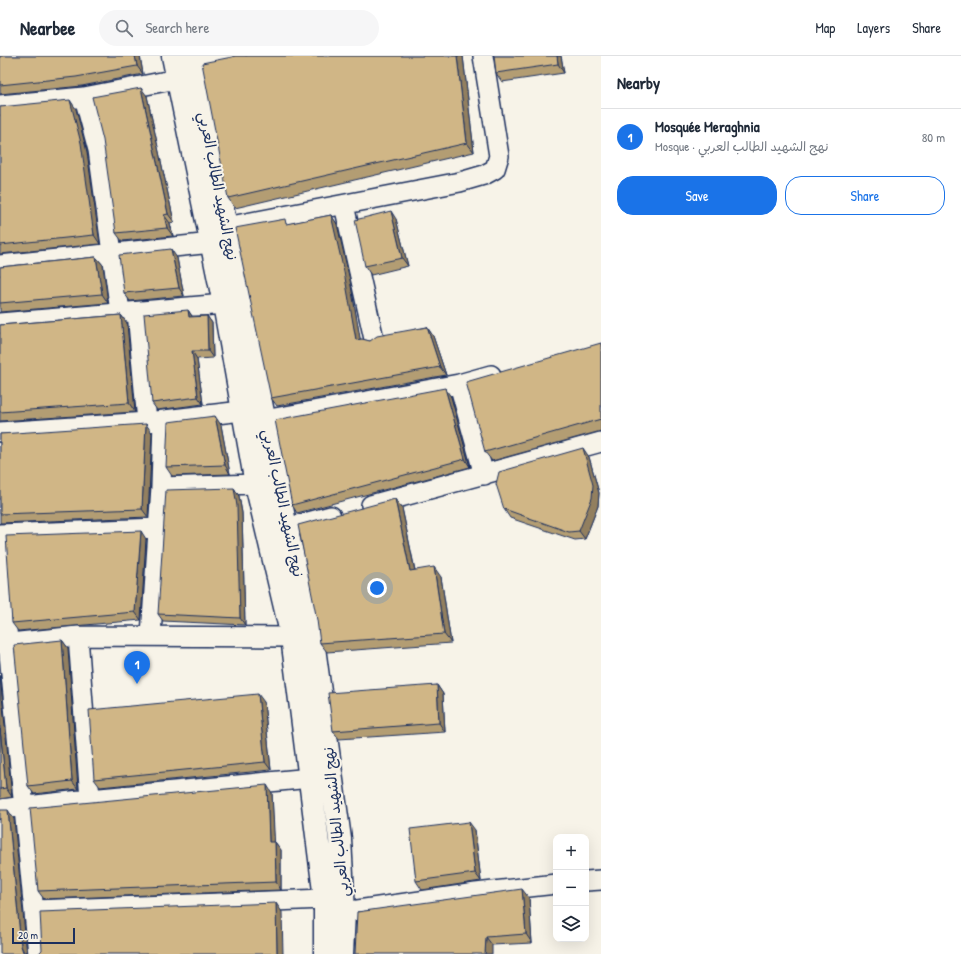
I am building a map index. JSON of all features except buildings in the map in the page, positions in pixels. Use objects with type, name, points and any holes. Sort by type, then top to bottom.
[{"type":"main road","name":"نهج الشهيد الطالب العربي","points":[[173,56],[176,79],[224,304],[256,484],[302,635],[311,778],[325,899],[325,954]]},
{"type":"main road","name":"نهج الشهيد الطالب العربي","points":[[193,60],[286,528],[302,635],[340,839],[344,912],[342,954]]},
{"type":"street","points":[[193,60],[236,56]]},
{"type":"street","points":[[226,227],[344,205],[421,188],[460,182],[484,175],[495,169],[499,156],[483,56]]},
{"type":"street","points":[[0,105],[84,97],[176,79]]},
{"type":"street","points":[[84,97],[98,150],[110,254],[128,312],[155,421],[161,487],[151,635]]},
{"type":"street","points":[[344,205],[374,339]]},
{"type":"street","points":[[0,265],[212,244]]},
{"type":"street","points":[[0,323],[224,304]]},
{"type":"street","points":[[264,420],[459,384],[511,369]]},
{"type":"street","points":[[459,384],[484,475]]},
{"type":"street","points":[[0,432],[155,421],[242,411]]},
{"type":"street","points":[[286,528],[601,442]]},
{"type":"street","points":[[161,487],[256,484]]},
{"type":"street","points":[[38,954],[24,807],[4,643],[0,536],[158,528]]},
{"type":"street","points":[[4,643],[78,636],[302,635]]},
{"type":"street","points":[[78,636],[90,799]]},
{"type":"street","points":[[0,809],[311,778]]},
{"type":"street","points":[[589,881],[601,880]]},
{"type":"street","points":[[344,912],[476,893],[553,884]]},
{"type":"street","points":[[34,910],[325,899]]},
{"type":"place","name":"Mosquée Meraghnia","points":[[137,684]]}]
